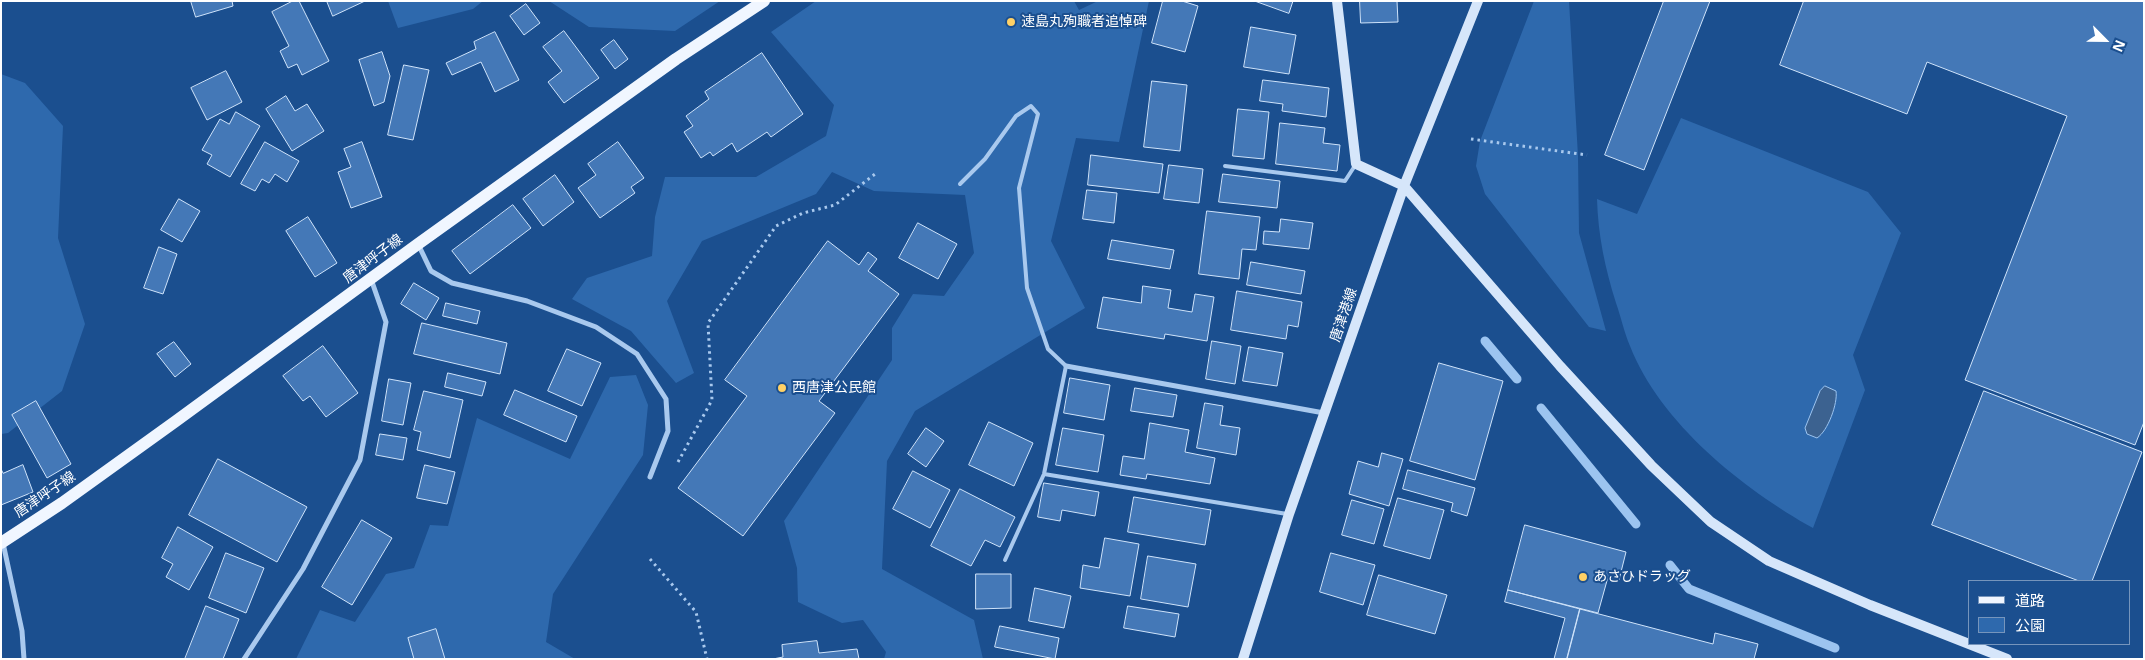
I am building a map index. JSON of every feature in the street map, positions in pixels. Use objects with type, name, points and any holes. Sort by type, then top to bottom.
[{"type":"main road","name":"唐津呼子線","points":[[2,542],[161,432],[418,244],[676,59],[764,1]]},
{"type":"street","points":[[1337,1],[1356,164],[1404,186],[1560,366],[1651,465],[1711,522],[1769,561],[1870,605],[1968,644]]},
{"type":"street","name":"唐津港線","points":[[1243,659],[1289,514],[1404,186],[1478,1]]},
{"type":"street","points":[[418,244],[431,271],[452,283],[527,301],[596,327],[637,354],[666,399],[668,431],[650,477]]},
{"type":"street","points":[[244,659],[303,569],[360,460],[386,322],[371,279]]},
{"type":"street","points":[[1066,366],[1324,413]]},
{"type":"street","points":[[2,542],[22,631],[24,659]]},
{"type":"street","points":[[1971,645],[2007,659]]},
{"type":"lane","points":[[960,184],[985,159],[1016,116],[1031,106],[1038,114],[1019,188],[1027,288],[1048,349],[1066,366],[1044,474],[1004,560]]},
{"type":"lane","points":[[1226,166],[1345,181],[1356,164]]},
{"type":"lane","points":[[1044,474],[1289,514]]},
{"type":"path","points":[[1471,139],[1587,155]]},
{"type":"path","points":[[650,477],[670,476],[712,400],[708,323],[776,226],[803,213],[835,205],[875,174]]},
{"type":"path","points":[[650,559],[696,612],[707,659]]},
{"type":"green space","points":[[388,1],[483,1],[473,9],[398,28]]},
{"type":"green space","points":[[549,1],[720,1],[675,31],[589,27]]},
{"type":"green space","points":[[816,1],[1074,1],[1079,10],[1098,1],[1149,1],[1119,142],[1076,138],[1051,241],[1085,308],[915,411],[887,461],[882,569],[974,620],[983,659],[884,659],[886,652],[863,620],[842,623],[798,602],[797,568],[784,521],[892,360],[892,328],[913,294],[944,296],[974,253],[965,195],[874,191],[832,172],[816,194],[702,241],[667,301],[694,373],[676,383],[631,331],[572,299],[587,278],[652,256],[655,217],[665,177],[756,177],[826,136],[834,105],[771,32]]},
{"type":"green space","points":[[1534,1],[1569,1],[1578,156],[1579,233],[1606,331],[1589,327],[1485,194],[1476,166],[1480,141]]},
{"type":"green space","points":[[1,74],[25,83],[63,126],[58,238],[85,324],[62,391],[8,433],[1,434]]},
{"type":"green space","points":[[1681,118],[1868,192],[1901,233],[1853,355],[1865,390],[1813,528],[1759,494],[1706,451],[1661,401],[1644,374],[1626,335],[1605,264],[1597,199],[1637,214]]},
{"type":"green space","points":[[636,375],[648,405],[643,455],[553,594],[546,642],[575,659],[296,659],[320,610],[355,622],[386,574],[414,568],[430,525],[448,526],[477,418],[570,459],[610,377]]},
{"type":"shaded area","points":[[1825,386],[1836,391],[1836,396],[1828,423],[1817,438],[1807,434],[1805,428],[1820,391]]},
{"type":"building","points":[[191,1],[232,1],[233,6],[196,17]]},
{"type":"building","points":[[293,1],[299,1],[329,61],[302,75],[297,64],[288,68],[280,51],[289,46],[272,12]]},
{"type":"building","points":[[327,1],[365,1],[333,16]]},
{"type":"building","points":[[1163,1],[1182,1],[1198,6],[1185,52],[1152,43]]},
{"type":"building","points":[[1255,1],[1293,1],[1289,13]]},
{"type":"building","points":[[1360,1],[1397,1],[1398,22],[1361,23]]},
{"type":"building","points":[[1664,1],[1710,1],[1644,170],[1605,155]]},
{"type":"building","points":[[1804,1],[2144,1],[2144,422],[2135,445],[1965,380],[2067,116],[1927,62],[1907,114],[1780,65]]},
{"type":"building","points":[[526,4],[540,23],[524,35],[510,16]]},
{"type":"building","points":[[1251,27],[1296,35],[1289,74],[1244,67]]},
{"type":"building","points":[[564,31],[599,78],[564,103],[548,82],[562,71],[543,47]]},
{"type":"building","points":[[495,32],[519,80],[495,92],[481,62],[452,75],[446,63],[476,49],[474,42]]},
{"type":"building","points":[[614,40],[628,59],[615,69],[601,50]]},
{"type":"building","points":[[382,52],[390,76],[384,102],[374,106],[359,60]]},
{"type":"building","points":[[762,53],[803,114],[771,137],[767,132],[737,152],[732,143],[713,156],[710,152],[701,158],[684,132],[693,126],[686,116],[709,99],[705,92]]},
{"type":"building","points":[[404,65],[429,70],[413,140],[388,135]]},
{"type":"building","points":[[226,71],[242,102],[207,120],[191,88]]},
{"type":"building","points":[[1263,80],[1329,88],[1326,117],[1282,111],[1283,104],[1260,101]]},
{"type":"building","points":[[1152,81],[1187,85],[1180,151],[1144,147]]},
{"type":"building","points":[[286,96],[295,111],[307,104],[324,131],[292,151],[266,109]]},
{"type":"building","points":[[1238,109],[1269,112],[1264,159],[1233,156]]},
{"type":"building","points":[[236,112],[260,126],[230,177],[207,164],[212,155],[202,150],[220,119],[229,124]]},
{"type":"building","points":[[1280,123],[1325,128],[1323,143],[1340,145],[1337,171],[1276,164]]},
{"type":"building","points":[[265,142],[299,161],[287,182],[275,174],[269,183],[262,179],[255,191],[241,184]]},
{"type":"building","points":[[362,142],[382,197],[351,208],[338,172],[351,167],[344,149]]},
{"type":"building","points":[[618,142],[644,178],[631,187],[635,193],[600,218],[578,188],[596,175],[588,164]]},
{"type":"building","points":[[1091,155],[1163,164],[1159,193],[1088,185]]},
{"type":"building","points":[[1169,165],[1203,169],[1199,203],[1164,199]]},
{"type":"building","points":[[1223,174],[1280,181],[1277,208],[1219,202]]},
{"type":"building","points":[[555,175],[574,202],[543,226],[523,199]]},
{"type":"building","points":[[1087,190],[1117,193],[1114,223],[1083,219]]},
{"type":"building","points":[[179,199],[200,211],[182,242],[161,230]]},
{"type":"building","points":[[513,205],[531,228],[470,274],[452,251]]},
{"type":"building","points":[[1207,211],[1260,217],[1256,250],[1242,249],[1239,279],[1199,274]]},
{"type":"building","points":[[308,217],[337,263],[315,277],[286,231]]},
{"type":"building","points":[[1281,219],[1313,223],[1309,249],[1263,244],[1264,231],[1279,232]]},
{"type":"building","points":[[918,223],[957,244],[938,279],[899,258]]},
{"type":"building","points":[[1112,240],[1174,250],[1170,269],[1108,259]]},
{"type":"building","name":"西唐津公民館","points":[[828,241],[859,265],[868,252],[877,259],[868,271],[899,294],[819,401],[835,413],[743,536],[678,488],[747,396],[725,380]]},
{"type":"building","points":[[159,247],[177,254],[163,294],[144,288]]},
{"type":"building","points":[[1251,262],[1305,271],[1301,294],[1247,285]]},
{"type":"building","points":[[414,283],[439,298],[426,320],[401,304]]},
{"type":"building","points":[[1143,286],[1171,290],[1168,308],[1192,312],[1195,294],[1214,297],[1207,341],[1165,334],[1164,339],[1097,328],[1103,297],[1141,303]]},
{"type":"building","points":[[1237,291],[1302,302],[1298,327],[1288,325],[1286,339],[1231,330]]},
{"type":"building","points":[[446,303],[480,311],[477,324],[443,316]]},
{"type":"building","points":[[422,323],[507,343],[500,374],[414,354]]},
{"type":"building","points":[[1212,341],[1241,346],[1235,384],[1206,379]]},
{"type":"building","points":[[174,342],[191,364],[175,377],[157,354]]},
{"type":"building","points":[[323,346],[358,393],[326,417],[310,396],[303,401],[283,376]]},
{"type":"building","points":[[1249,347],[1283,353],[1277,386],[1243,381]]},
{"type":"building","points":[[567,349],[601,363],[582,406],[548,391]]},
{"type":"building","points":[[1439,363],[1503,381],[1475,480],[1410,461]]},
{"type":"building","points":[[448,373],[486,382],[482,396],[445,387]]},
{"type":"building","points":[[1070,378],[1110,385],[1104,420],[1064,413]]},
{"type":"building","points":[[389,379],[411,383],[403,425],[382,421]]},
{"type":"building","points":[[1135,388],[1177,395],[1173,417],[1131,411]]},
{"type":"building","points":[[515,390],[577,416],[566,442],[504,415]]},
{"type":"building","points":[[424,391],[463,400],[450,458],[417,450],[421,432],[414,430]]},
{"type":"building","points":[[1984,391],[2142,452],[2092,580],[2076,580],[1932,525]]},
{"type":"building","points":[[36,401],[71,464],[47,478],[12,415]]},
{"type":"building","points":[[1205,403],[1223,406],[1220,425],[1240,428],[1236,455],[1197,448]]},
{"type":"building","points":[[989,422],[1033,443],[1014,486],[969,465]]},
{"type":"building","points":[[1150,423],[1189,430],[1185,452],[1215,458],[1210,484],[1147,474],[1146,479],[1120,475],[1123,456],[1144,459]]},
{"type":"building","points":[[926,428],[944,441],[926,467],[908,454]]},
{"type":"building","points":[[1063,428],[1104,435],[1098,472],[1056,465]]},
{"type":"building","points":[[380,434],[407,438],[403,460],[376,455]]},
{"type":"building","points":[[1382,453],[1403,459],[1389,506],[1349,494],[1358,461],[1378,467]]},
{"type":"building","points":[[218,459],[307,507],[277,562],[189,515]]},
{"type":"building","points":[[23,465],[33,492],[1,505],[1,469],[3,473]]},
{"type":"building","points":[[425,465],[455,472],[447,504],[417,498]]},
{"type":"building","points":[[1408,470],[1475,488],[1467,516],[1451,511],[1453,503],[1403,489]]},
{"type":"building","points":[[913,471],[950,490],[930,528],[893,509]]},
{"type":"building","points":[[1044,483],[1099,492],[1095,516],[1062,510],[1060,521],[1038,517]]},
{"type":"building","points":[[960,489],[1015,517],[1000,547],[985,540],[971,566],[931,546]]},
{"type":"building","points":[[1134,497],[1211,510],[1205,545],[1128,532]]},
{"type":"building","points":[[1398,498],[1444,510],[1430,559],[1384,546]]},
{"type":"building","points":[[1352,500],[1384,509],[1374,544],[1342,535]]},
{"type":"building","points":[[362,520],[392,538],[352,605],[322,587]]},
{"type":"building","points":[[1525,525],[1626,552],[1619,580],[1608,577],[1598,613],[1508,590]]},
{"type":"building","points":[[178,527],[213,547],[189,590],[166,577],[173,564],[162,558]]},
{"type":"building","points":[[1105,538],[1139,544],[1130,596],[1080,588],[1083,565],[1099,568]]},
{"type":"building","points":[[226,553],[264,568],[246,613],[209,598]]},
{"type":"building","points":[[1331,553],[1375,565],[1363,605],[1320,592]]},
{"type":"building","points":[[1148,556],[1196,564],[1188,607],[1141,599]]},
{"type":"building","points":[[976,574],[1011,574],[1011,608],[976,609]]},
{"type":"building","points":[[1379,575],[1447,595],[1435,634],[1367,615]]},
{"type":"building","points":[[1035,588],[1071,596],[1064,628],[1029,621]]},
{"type":"building","points":[[1508,590],[1580,609],[1567,659],[1554,659],[1565,618],[1505,602]]},
{"type":"building","points":[[206,606],[239,619],[223,659],[185,659]]},
{"type":"building","points":[[1128,606],[1179,614],[1175,637],[1124,628]]},
{"type":"building","points":[[1580,609],[1713,644],[1715,633],[1758,644],[1754,659],[1567,659]]},
{"type":"building","points":[[1000,626],[1059,638],[1055,659],[995,647]]},
{"type":"building","points":[[436,629],[445,659],[414,659],[408,638]]},
{"type":"building","points":[[817,641],[819,653],[857,649],[859,659],[773,659],[783,657],[782,645]]},
{"type":"waterway","points":[[1485,341],[1517,379]]},
{"type":"waterway","points":[[1541,408],[1636,524]]},
{"type":"waterway","points":[[1670,565],[1689,589],[1835,648]]},
{"type":"place","name":"速島丸殉職者追悼碑","points":[[1011,22]]},
{"type":"place","name":"西唐津公民館","points":[[782,388]]},
{"type":"place","name":"あさひドラッグ","points":[[1583,577]]}]
